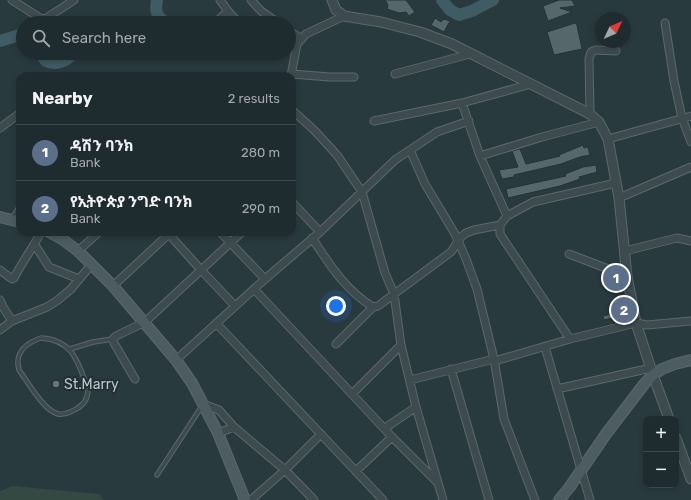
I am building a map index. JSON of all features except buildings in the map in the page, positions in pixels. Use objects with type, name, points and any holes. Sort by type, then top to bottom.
[{"type":"main road","points":[[0,217],[16,221]]},
{"type":"main road","points":[[56,236],[78,251],[113,286],[176,360],[203,404],[218,433],[245,500]]},
{"type":"main road","points":[[558,500],[581,471],[652,371],[691,360]]},
{"type":"street","points":[[12,0],[37,16]]},
{"type":"street","points":[[51,16],[74,0]]},
{"type":"street","points":[[220,0],[231,16]]},
{"type":"street","points":[[251,0],[268,16]]},
{"type":"street","points":[[332,0],[336,10],[344,16],[382,22],[420,32],[452,44],[590,114],[599,122],[608,139],[619,198],[627,276],[636,323],[668,416]]},
{"type":"street","points":[[223,16],[228,11]]},
{"type":"street","points":[[296,57],[300,42],[306,34],[344,16]]},
{"type":"street","points":[[665,22],[674,81],[682,118],[691,142]]},
{"type":"street","points":[[296,38],[300,42]]},
{"type":"street","points":[[590,114],[589,59],[591,52],[596,50],[616,51]]},
{"type":"street","points":[[395,74],[470,54]]},
{"type":"street","points":[[292,72],[295,60]]},
{"type":"street","points":[[296,75],[354,77]]},
{"type":"street","points":[[374,121],[462,103],[531,84]]},
{"type":"street","points":[[462,103],[480,156],[507,216]]},
{"type":"street","points":[[296,114],[314,130],[337,155],[362,192],[385,273],[394,294],[401,345],[441,499]]},
{"type":"street","points":[[0,128],[16,116]]},
{"type":"street","points":[[608,139],[691,116]]},
{"type":"street","points":[[176,360],[265,279],[320,232],[395,160],[437,132],[469,121]]},
{"type":"street","points":[[480,156],[542,137],[599,122]]},
{"type":"street","points":[[410,150],[425,184],[455,234],[477,289],[494,359],[504,419],[535,500]]},
{"type":"street","points":[[619,198],[691,167]]},
{"type":"street","points":[[570,339],[500,234],[500,225],[507,216],[533,202],[616,183]]},
{"type":"street","points":[[296,206],[320,232]]},
{"type":"street","points":[[336,344],[373,307],[378,306],[451,252],[461,237],[474,230],[500,225]]},
{"type":"street","points":[[0,270],[8,277],[12,279],[14,278],[39,236]]},
{"type":"street","points":[[78,251],[95,236]]},
{"type":"street","points":[[113,286],[166,236]]},
{"type":"street","points":[[172,236],[235,306]]},
{"type":"street","points":[[224,236],[265,279]]},
{"type":"street","points":[[135,379],[113,339],[116,336],[145,322],[238,236]]},
{"type":"street","points":[[312,238],[340,279],[365,302],[373,307]]},
{"type":"street","points":[[625,251],[677,238],[691,240]]},
{"type":"street","points":[[35,245],[49,267],[79,280]]},
{"type":"street","points":[[569,254],[627,276]]},
{"type":"street","points":[[0,330],[12,321],[47,307],[58,300],[79,280],[91,265]]},
{"type":"street","points":[[254,289],[392,437],[438,483]]},
{"type":"street","points":[[0,300],[12,321]]},
{"type":"street","points":[[410,380],[494,359],[498,360],[570,339],[636,323],[648,325],[691,321]]},
{"type":"street","points":[[216,323],[383,500]]},
{"type":"street","points":[[352,394],[401,345]]},
{"type":"street","points":[[544,347],[590,500]]},
{"type":"street","points":[[451,369],[489,500]]},
{"type":"street","points":[[557,389],[652,371]]},
{"type":"street","points":[[203,404],[219,410],[234,427],[285,470],[314,500]]},
{"type":"street","points":[[385,428],[416,407]]},
{"type":"street","points":[[218,433],[234,427]]},
{"type":"street","points":[[251,500],[285,470],[321,434]]},
{"type":"street","points":[[356,471],[392,437]]},
{"type":"street","points":[[679,446],[691,479]]},
{"type":"lane","points":[[41,338],[52,338],[62,342],[70,349],[88,389],[88,396],[84,403],[78,408],[68,413],[59,414],[44,405],[19,370],[17,365],[18,355],[23,347],[31,341],[41,338]]},
{"type":"lane","points":[[70,349],[94,342],[113,339]]},
{"type":"lane","points":[[157,475],[203,404]]},
{"type":"green space","points":[[13,486],[99,494],[104,500],[0,500],[0,491]]},
{"type":"waterway","points":[[157,0],[156,8],[159,16]]},
{"type":"waterway","points":[[442,0],[450,10],[459,15],[472,11],[493,0]]},
{"type":"waterway","points":[[0,41],[16,36]]},
{"type":"waterway","points":[[45,60],[53,63],[64,60]]},
{"type":"place","name":"ዳሽን ባንክ","points":[[616,278]]},
{"type":"place","name":"የኢትዮጵያ ንግድ ባንክ","points":[[624,310]]},
{"type":"place","name":"St.Marry","points":[[56,384]]}]
